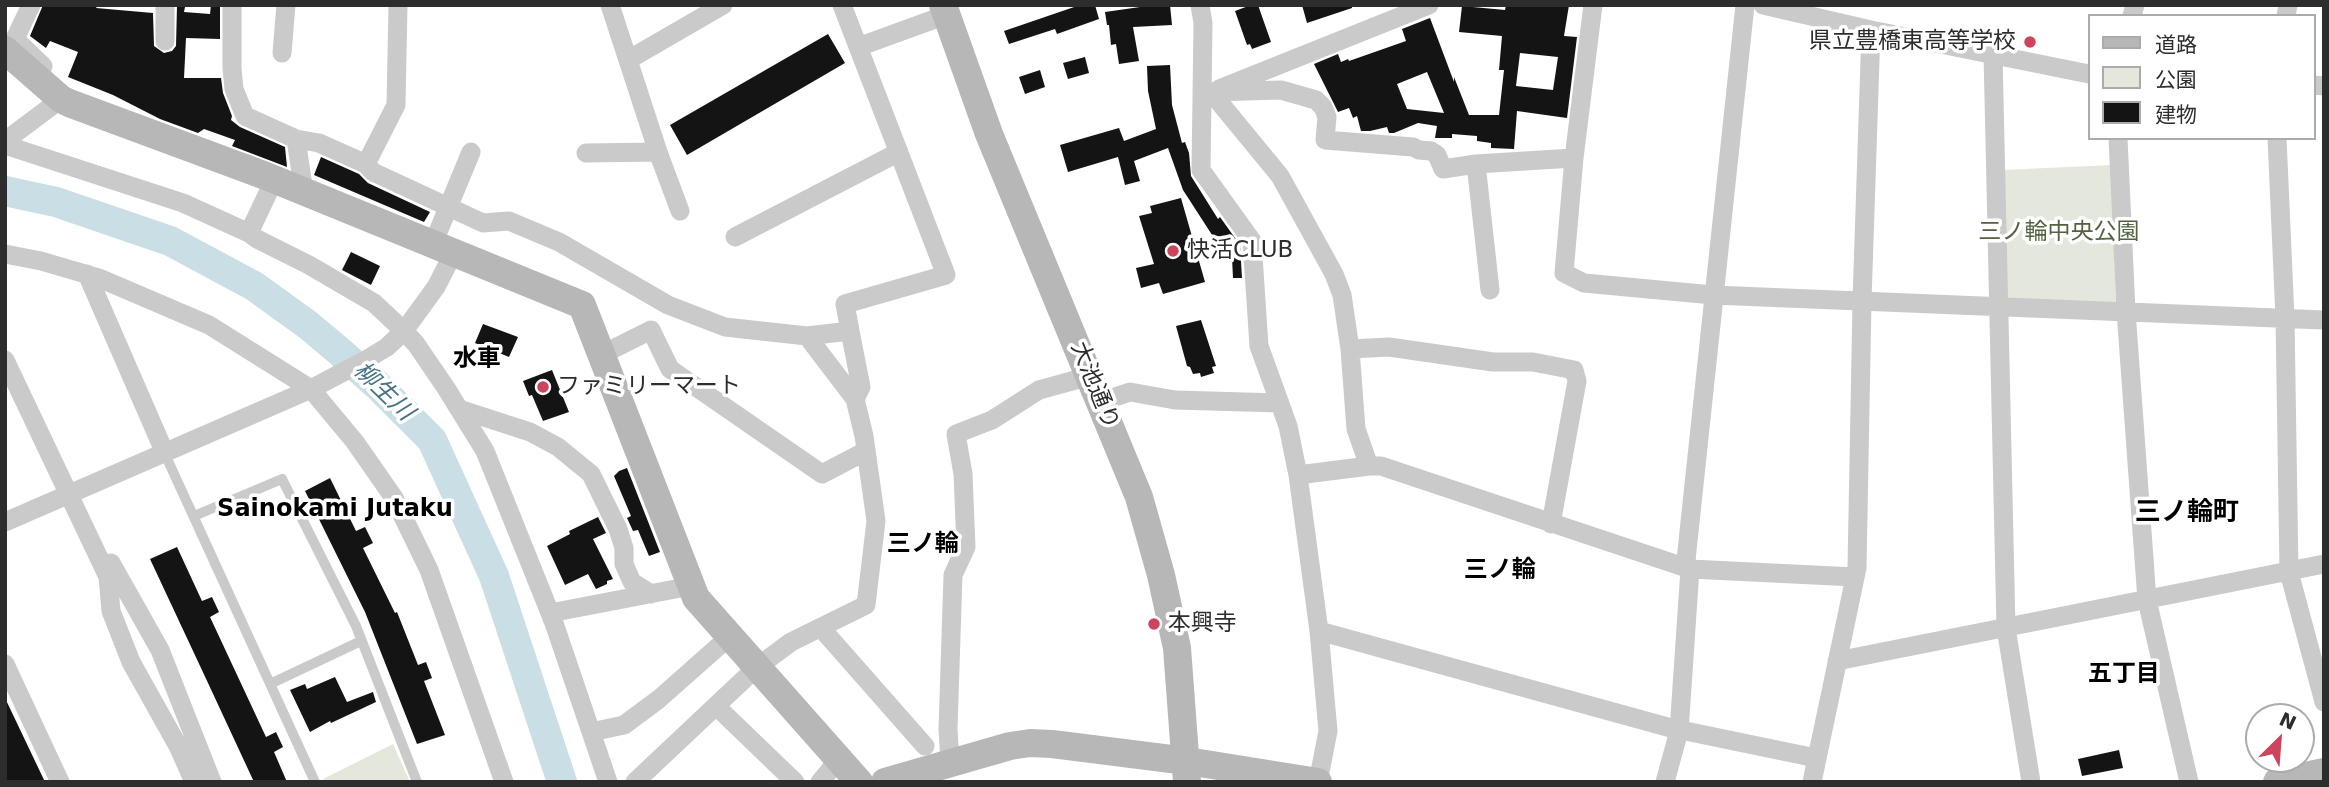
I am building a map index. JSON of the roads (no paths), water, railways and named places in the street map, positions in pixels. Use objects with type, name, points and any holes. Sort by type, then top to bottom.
[{"type":"street","points":[[30,5],[15,39],[43,66],[38,78]]},
{"type":"street","points":[[165,5],[165,41]]},
{"type":"street","points":[[232,5],[234,89],[246,116],[296,139],[319,143],[366,164],[373,172],[483,223],[509,221],[559,243],[668,305],[724,327],[807,336],[850,331]]},
{"type":"street","points":[[282,53],[286,5]]},
{"type":"street","points":[[366,164],[396,105],[398,5]]},
{"type":"street","points":[[610,5],[680,211]]},
{"type":"street","points":[[628,60],[723,5]]},
{"type":"street","points":[[842,5],[946,275],[845,304],[861,387],[855,399]]},
{"type":"street","points":[[922,769],[1030,743],[1052,744],[1187,771],[1318,782],[1328,731],[1319,631],[1298,475],[1288,426],[1259,346],[1252,241],[1201,170],[1206,87],[1200,5]]},
{"type":"street","points":[[1206,87],[1429,5]]},
{"type":"street","points":[[1594,5],[1574,158],[1564,273],[1584,283],[1713,295],[2324,320]]},
{"type":"street","points":[[1665,782],[1679,731],[1690,569],[1686,560],[1745,5]]},
{"type":"street","points":[[1763,5],[2088,74]]},
{"type":"street","points":[[858,47],[944,10]]},
{"type":"street","name":"大池通り","points":[[944,10],[989,134],[1139,497],[1161,575],[1177,648],[1187,771]]},
{"type":"street","points":[[1812,782],[1855,577],[1871,30]]},
{"type":"street","points":[[5,50],[61,99],[274,180],[582,305],[696,598],[755,668],[859,782]]},
{"type":"street","points":[[1993,54],[2006,628],[2031,782]]},
{"type":"street","points":[[1206,87],[1281,90],[1316,100],[1327,117],[1325,141],[1413,146],[1419,150],[1431,150],[1437,155],[1443,169],[1476,164],[1574,158]]},
{"type":"street","points":[[1206,87],[1280,176],[1334,275],[1342,295],[1350,349],[1356,429],[1369,466]]},
{"type":"street","points":[[5,143],[61,99]]},
{"type":"street","points":[[296,139],[304,193]]},
{"type":"street","points":[[2118,140],[2126,311],[2147,600],[2189,782]]},
{"type":"street","points":[[2277,140],[2285,318],[2288,572],[2324,702]]},
{"type":"street","points":[[5,143],[184,203],[249,233],[342,283],[373,303],[416,344],[485,451],[550,613],[608,782]]},
{"type":"street","points":[[5,522],[319,384],[376,354],[402,332],[436,287],[450,207],[471,152]]},
{"type":"street","points":[[586,153],[658,152]]},
{"type":"street","points":[[736,237],[899,152]]},
{"type":"street","points":[[1476,164],[1490,290]]},
{"type":"street","points":[[249,233],[274,180]]},
{"type":"street","points":[[5,254],[87,274],[209,325],[319,384],[400,510],[429,570],[504,782]]},
{"type":"street","points":[[87,274],[164,451]]},
{"type":"street","points":[[601,355],[651,330],[670,369],[822,474],[866,450]]},
{"type":"street","points":[[635,782],[755,668],[791,642],[866,605],[876,521],[866,450],[855,399],[807,336]]},
{"type":"street","points":[[1350,349],[1389,347],[1493,362],[1533,362],[1574,370],[1577,381],[1551,524]]},
{"type":"street","points":[[7,367],[116,574],[160,650],[212,782]]},
{"type":"street","points":[[922,769],[949,733],[953,575],[966,547],[963,474],[956,434],[992,420],[1039,390],[1090,376]]},
{"type":"street","points":[[1100,402],[1130,392],[1175,400],[1279,403]]},
{"type":"street","points":[[459,409],[530,432],[558,447],[591,474],[618,529],[624,548],[624,564],[632,582],[651,594]]},
{"type":"street","points":[[1298,475],[1381,466],[1690,569],[1855,577]]},
{"type":"street","points":[[72,491],[108,577],[111,611],[131,662],[178,746],[194,782]]},
{"type":"street","points":[[1838,661],[2324,564]]},
{"type":"street","points":[[550,613],[691,586]]},
{"type":"street","points":[[821,628],[922,769]]},
{"type":"street","points":[[1319,631],[1679,731],[1816,758]]},
{"type":"street","points":[[591,732],[624,725],[659,699],[729,637]]},
{"type":"street","points":[[7,671],[60,782]]},
{"type":"street","points":[[716,706],[795,782]]},
{"type":"street","points":[[820,782],[839,759]]},
{"type":"street","points":[[2277,782],[2324,772]]},
{"type":"lane","points":[[164,451],[315,782]]},
{"type":"lane","points":[[194,516],[282,479],[361,641],[417,782]]},
{"type":"lane","points":[[270,684],[361,641]]},
{"type":"waterway","name":"柳生川","points":[[5,191],[56,202],[170,241],[254,286],[339,351],[432,440],[494,576],[562,782]]},
{"type":"place","name":"県立豊橋東高等学校","points":[[2030,42]]},
{"type":"place","name":"快活CLUB","points":[[1173,251]]},
{"type":"place","name":"ファミリーマート","points":[[543,387]]},
{"type":"place","name":"本興寺","points":[[1154,624]]},
{"type":"district","name":"水車","points":[[477,360]]},
{"type":"district","name":"Sainokami Jutaku","points":[[335,510]]},
{"type":"district","name":"三ノ輪町","points":[[2187,513]]},
{"type":"district","name":"三ノ輪","points":[[923,545]]},
{"type":"district","name":"三ノ輪","points":[[1500,571]]},
{"type":"district","name":"五丁目","points":[[2124,675]]},
{"type":"park label","name":"三ノ輪中央公園","points":[[2059,233]]}]
